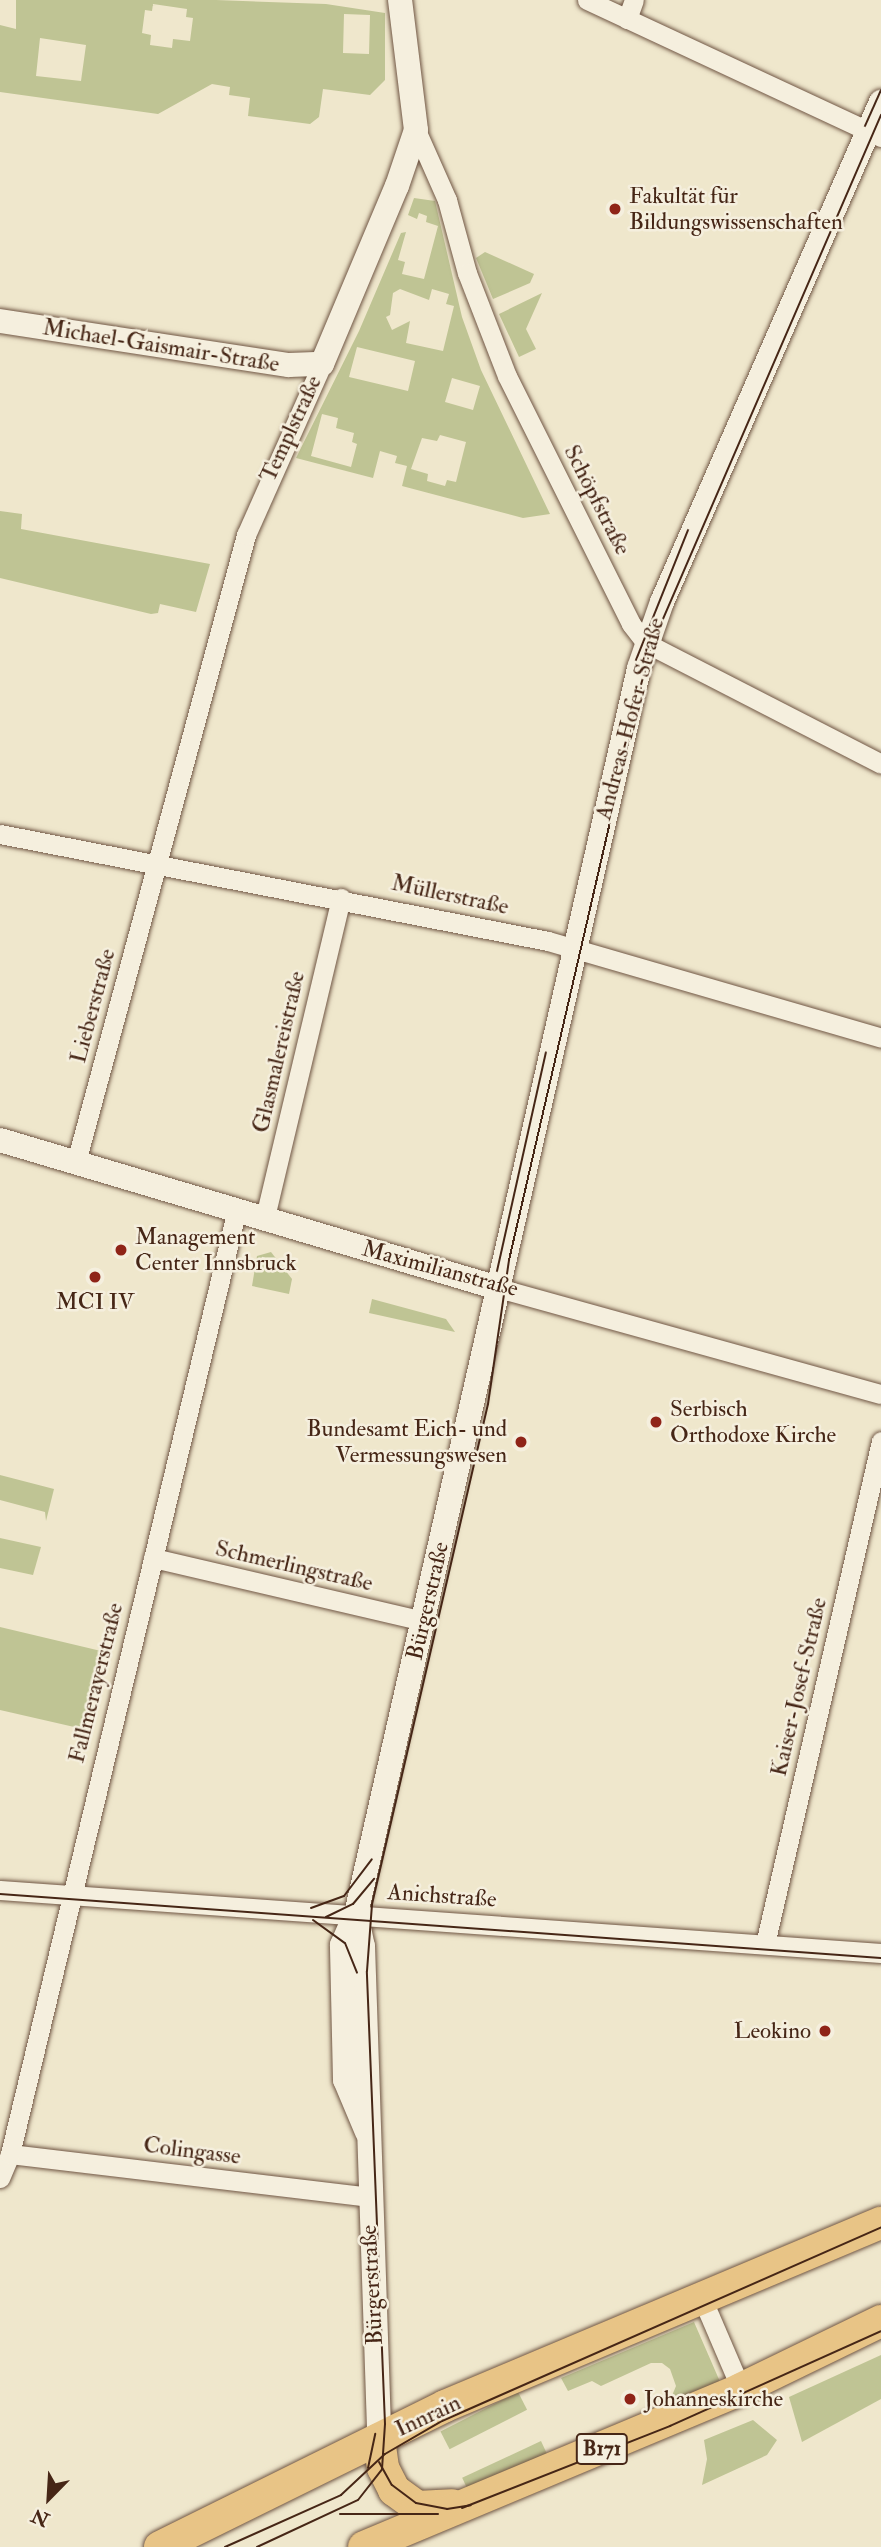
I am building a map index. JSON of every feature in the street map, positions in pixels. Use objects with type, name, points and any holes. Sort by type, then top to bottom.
[{"type":"main road","name":"Innrain","points":[[160,2547],[445,2406],[881,2223]]},
{"type":"main road","name":"B171","points":[[364,2547],[741,2389],[881,2321]]},
{"type":"main road","points":[[379,2439],[383,2468],[394,2490],[417,2507],[462,2504]]},
{"type":"street","name":"Templstraße","points":[[157,864],[246,535],[397,186],[416,130],[400,0]]},
{"type":"street","points":[[587,0],[874,135]]},
{"type":"street","points":[[627,19],[634,0]]},
{"type":"street","name":"Andreas-Hofer-Straße","points":[[498,1287],[646,643],[874,135],[881,102]]},
{"type":"street","name":"Schöpfstraße","points":[[416,130],[447,200],[467,273],[507,376],[631,624],[646,643],[881,764]]},
{"type":"street","name":"Michael-Gaismair-Straße","points":[[0,321],[289,365],[321,364]]},
{"type":"street","name":"Müllerstraße","points":[[0,834],[341,898],[575,947],[881,1038]]},
{"type":"street","name":"Lieberstraße","points":[[76,1162],[157,864]]},
{"type":"street","name":"Glasmalereistraße","points":[[265,1217],[341,898]]},
{"type":"street","name":"Maximilianstraße","points":[[0,1140],[498,1287],[881,1394]]},
{"type":"street","name":"Fallmerayerstraße","points":[[4,2167],[237,1209]]},
{"type":"street","name":"Bürgerstraße","points":[[379,2439],[368,2197],[363,1946],[356,1914],[498,1287]]},
{"type":"street","name":"Kaiser-Josef-Straße","points":[[765,1944],[881,1441]]},
{"type":"street","name":"Schmerlingstraße","points":[[153,1558],[423,1621]]},
{"type":"street","name":"Anichstraße","points":[[0,1890],[881,1953]]},
{"type":"street","name":"Colingasse","points":[[4,2167],[368,2197]]},
{"type":"street","points":[[702,2298],[741,2389]]},
{"type":"green space","points":[[16,0],[216,0],[326,4],[385,13],[385,80],[370,95],[323,89],[319,117],[310,124],[248,116],[250,98],[229,95],[230,87],[212,84],[158,114],[0,92],[0,25],[16,29]],"holes":[[[153,4],[187,9],[186,17],[193,18],[190,41],[173,39],[172,48],[150,45],[151,35],[142,33],[145,10],[152,11]],[[344,14],[370,15],[369,54],[343,53]],[[40,38],[86,45],[81,81],[36,76]]]},
{"type":"green space","points":[[414,198],[435,201],[462,317],[481,370],[550,514],[523,518],[402,486],[407,466],[395,463],[397,456],[380,451],[373,478],[296,458],[359,331],[401,233],[406,232],[398,260],[405,262],[402,274],[424,279],[438,226],[426,222],[427,216],[419,213],[417,219],[408,215]],"holes":[[[400,289],[429,300],[432,289],[449,294],[446,304],[454,306],[443,351],[406,343],[410,321],[392,330],[386,317],[390,315],[393,293]],[[357,347],[415,361],[408,391],[349,377]],[[452,378],[480,386],[473,410],[445,402]],[[322,414],[338,418],[336,428],[354,433],[352,442],[357,444],[351,467],[311,456]],[[440,435],[466,442],[456,482],[447,480],[445,486],[427,481],[428,474],[411,469],[422,438],[437,441]]]},
{"type":"green space","points":[[485,252],[534,274],[530,283],[493,299],[476,258]]},
{"type":"green space","points":[[542,293],[526,329],[536,349],[519,357],[499,314]]},
{"type":"green space","points":[[0,511],[22,514],[21,529],[210,564],[196,612],[160,604],[158,613],[151,614],[0,578]]},
{"type":"green space","points":[[271,1252],[292,1279],[289,1294],[252,1286],[257,1256]]},
{"type":"green space","points":[[372,1299],[446,1319],[455,1332],[369,1313]]},
{"type":"green space","points":[[0,1475],[54,1489],[46,1521],[45,1512],[0,1500]]},
{"type":"green space","points":[[0,1538],[41,1547],[33,1575],[0,1568]]},
{"type":"green space","points":[[0,1627],[101,1651],[83,1729],[0,1710]]},
{"type":"green space","points":[[694,2322],[721,2384],[669,2403],[676,2386],[670,2369],[662,2363],[651,2363],[601,2386],[592,2381],[568,2391],[561,2378]]},
{"type":"green space","points":[[881,2355],[881,2399],[802,2442],[789,2397]]},
{"type":"green space","points":[[518,2392],[527,2410],[450,2449],[440,2431]]},
{"type":"green space","points":[[753,2420],[777,2440],[767,2455],[702,2485],[707,2459],[704,2440]]},
{"type":"green space","points":[[541,2441],[549,2458],[470,2495],[462,2478]]},
{"type":"tram line","points":[[865,126],[881,90]]},
{"type":"tram line","points":[[257,2547],[358,2500],[382,2469],[385,2424],[367,1971],[372,1904],[488,1404],[509,1260],[650,649],[881,115]]},
{"type":"tram line","points":[[636,660],[688,530]]},
{"type":"tram line","points":[[497,1271],[546,1052]]},
{"type":"tram line","points":[[311,1908],[344,1896],[372,1859]]},
{"type":"tram line","points":[[326,1917],[353,1904],[374,1879]]},
{"type":"tram line","points":[[0,1894],[881,1958]]},
{"type":"tram line","points":[[313,1920],[345,1943],[357,1973]]},
{"type":"tram line","points":[[225,2547],[341,2495],[385,2454],[442,2421],[881,2227]]},
{"type":"tram line","points":[[462,2508],[670,2426],[881,2331]]},
{"type":"tram line","points":[[368,2468],[375,2434]]},
{"type":"tram line","points":[[379,2462],[392,2485],[416,2503],[447,2509],[471,2505]]},
{"type":"tram line","points":[[340,2514],[438,2514]]},
{"type":"place","name":"Fakultät für Bildungswissenschaften","points":[[615,209]]},
{"type":"place","name":"Management Center Innsbruck","points":[[121,1250]]},
{"type":"place","name":"MCI IV","points":[[95,1277]]},
{"type":"place","name":"Serbisch Orthodoxe Kirche","points":[[656,1422]]},
{"type":"place","name":"Bundesamt Eich- und Vermessungswesen","points":[[521,1442]]},
{"type":"place","name":"Leokino","points":[[825,2031]]},
{"type":"place","name":"Johanneskirche","points":[[630,2399]]}]
